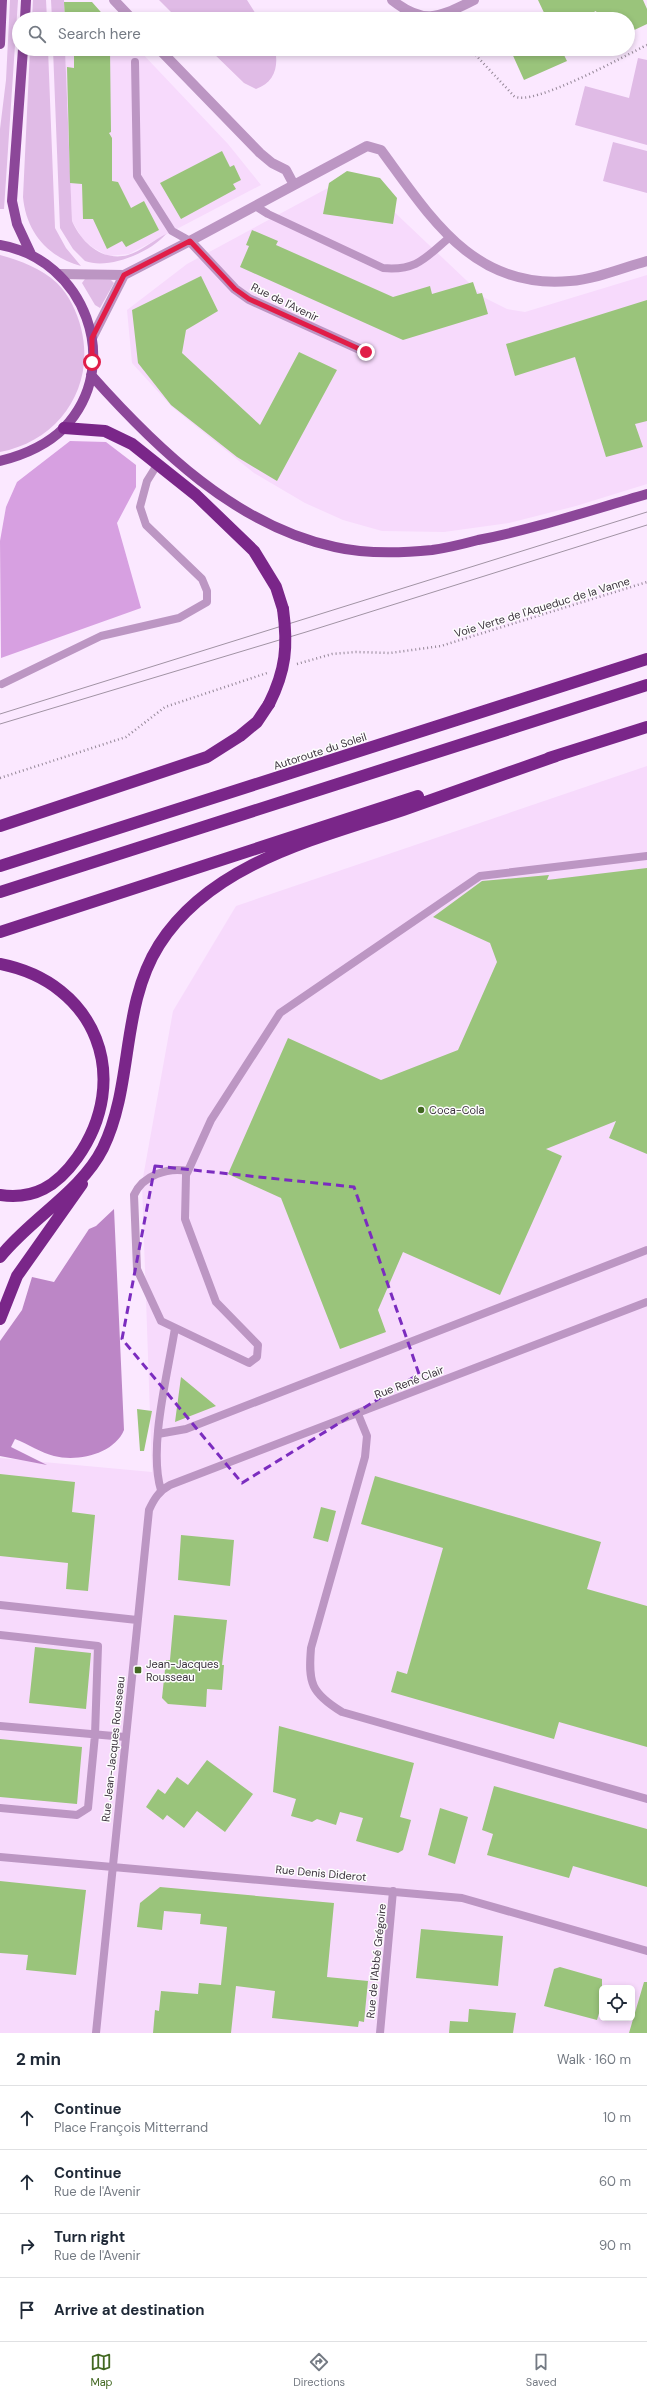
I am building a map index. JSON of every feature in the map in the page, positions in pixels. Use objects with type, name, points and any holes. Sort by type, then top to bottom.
[{"type":"highway","points":[[0,826],[207,757],[240,736],[257,722],[279,685],[286,655],[287,633],[283,609],[276,587],[254,550],[196,495],[132,444],[105,431],[64,428]]},
{"type":"highway","name":"Autoroute du Soleil","points":[[0,866],[647,659]]},
{"type":"highway","points":[[0,892],[647,686]]},
{"type":"highway","points":[[0,1319],[17,1276],[42,1239],[75,1197],[108,1135],[120,1098],[133,1016],[142,982],[158,947],[188,908],[233,876],[311,839],[402,810],[647,726]]},
{"type":"highway","points":[[0,932],[401,801],[556,756]]},
{"type":"highway","points":[[0,964],[32,973],[45,980],[69,998],[80,1009],[93,1032],[99,1047],[105,1077],[101,1109],[90,1138],[62,1178],[32,1195],[0,1195]]},
{"type":"highway","points":[[0,1257],[15,1237],[63,1197],[94,1163]]},
{"type":"main road","points":[[0,44],[2,0]]},
{"type":"main road","points":[[25,12],[26,0]]},
{"type":"main road","points":[[22,56],[12,202],[17,224],[32,254]]},
{"type":"main road","points":[[0,245],[32,254],[59,274],[72,289],[82,306],[92,338],[91,375],[83,399],[64,428],[31,451],[0,461]]},
{"type":"main road","points":[[91,375],[117,404],[190,474],[249,513],[291,533],[335,548],[373,551],[433,550],[530,529],[647,494]]},
{"type":"street","points":[[114,0],[125,12]]},
{"type":"street","points":[[392,0],[408,12]]},
{"type":"street","points":[[445,12],[474,0]]},
{"type":"street","points":[[167,56],[260,154],[272,163],[286,170],[294,185]]},
{"type":"street","points":[[59,274],[124,275],[367,146],[381,150],[435,223],[462,249],[487,266],[528,280],[572,281],[647,260]]},
{"type":"street","name":"Rue de l'Avenir","points":[[190,241],[235,289],[249,299],[366,352]]},
{"type":"street","points":[[92,338],[124,275]]},
{"type":"lane","points":[[135,62],[137,176],[172,231],[190,241]]},
{"type":"lane","points":[[255,206],[268,214],[383,268],[401,270],[416,265],[450,237]]},
{"type":"lane","points":[[2,684],[101,636],[179,618],[208,602],[202,579],[146,525],[140,507],[147,481],[157,465]]},
{"type":"lane","points":[[188,1171],[174,1168],[161,1172],[139,1184],[134,1195],[136,1269],[161,1321],[249,1363],[257,1357],[258,1345],[216,1302],[185,1219],[186,1175],[188,1171],[211,1120],[280,1013],[480,876],[647,856]]},
{"type":"lane","points":[[158,1434],[186,1430],[647,1250]]},
{"type":"lane","name":"Rue René Clair","points":[[161,1490],[647,1302]]},
{"type":"lane","points":[[161,1490],[156,1474],[158,1434],[175,1328]]},
{"type":"lane","points":[[358,1414],[367,1436],[365,1457],[311,1648],[310,1670],[314,1690],[324,1701],[342,1712],[647,1799]]},
{"type":"lane","name":"Rue Jean-Jacques Rousseau","points":[[96,2033],[149,1510],[161,1490]]},
{"type":"lane","points":[[0,1605],[137,1620]]},
{"type":"lane","points":[[0,1635],[98,1646],[94,1735],[88,1808],[77,1815],[0,1808]]},
{"type":"lane","points":[[0,1726],[125,1737]]},
{"type":"lane","name":"Rue Denis Diderot","points":[[0,1857],[393,1890],[462,1898],[647,1951]]},
{"type":"lane","name":"Rue de l'Abbé Grégoire","points":[[380,2033],[393,1890]]},
{"type":"path","points":[[635,51],[647,45]]},
{"type":"path","points":[[477,56],[514,96],[521,99],[531,98],[557,89],[624,56]]},
{"type":"path","name":"Voie Verte de l'Aqueduc de la Vanne","points":[[290,666],[332,654],[356,652],[390,653],[441,646],[647,582]]},
{"type":"path","points":[[0,778],[126,737],[165,707],[275,671]]},
{"type":"highlighted area","points":[[155,1166],[354,1187],[419,1374],[242,1483],[122,1339]]},
{"type":"shaded area","points":[[10,0],[18,0],[17,12],[12,12],[12,56],[14,56],[4,209],[0,209],[0,129],[6,80]]},
{"type":"shaded area","points":[[33,0],[46,0],[47,12],[32,12]]},
{"type":"shaded area","points":[[51,0],[64,0],[65,12],[52,12]]},
{"type":"shaded area","points":[[159,0],[247,0],[255,12],[171,12]]},
{"type":"shaded area","points":[[30,56],[48,56],[55,228],[66,248],[81,266],[58,256],[40,241],[29,221],[23,197]]},
{"type":"shaded area","points":[[53,56],[65,56],[72,221],[76,229],[87,243],[101,253],[110,256],[128,255],[166,234],[150,247],[129,258],[106,263],[95,263],[85,261],[73,249],[60,228]]},
{"type":"shaded area","points":[[65,56],[145,56],[228,144],[261,185],[129,254],[108,256],[92,247],[82,238],[72,221]]},
{"type":"shaded area","points":[[216,56],[276,56],[274,74],[267,83],[256,89],[244,83]]},
{"type":"shaded area","points":[[638,58],[647,60],[647,145],[575,125],[585,86],[629,98]]},
{"type":"shaded area","points":[[613,142],[647,151],[647,193],[603,181]]},
{"type":"shaded area","points":[[347,180],[370,189],[485,298],[507,309],[525,312],[647,275],[647,484],[576,506],[509,523],[444,532],[382,531],[343,520],[305,503],[254,473],[172,407],[132,363],[127,310],[187,264],[326,189]]},
{"type":"shaded area","points":[[0,255],[37,269],[57,283],[69,298],[77,316],[81,328],[84,350],[83,371],[78,390],[68,408],[56,423],[40,436],[21,446],[0,452]]},
{"type":"shaded area","points":[[85,279],[111,280],[114,283],[100,308],[95,305],[82,283]]},
{"type":"shaded area","points":[[70,441],[106,442],[136,465],[136,487],[117,523],[141,608],[1,658],[0,541],[6,507],[17,482]]},
{"type":"shaded area","points":[[647,766],[647,2033],[0,2033],[0,1458],[152,1472],[142,1183],[173,1011],[236,906]]},
{"type":"shaded area","points":[[114,1209],[124,1430],[112,1445],[104,1450],[84,1457],[74,1458],[63,1458],[49,1455],[15,1439],[11,1447],[47,1465],[0,1456],[0,1341],[22,1310],[32,1277],[54,1282],[89,1229],[96,1226]]},
{"type":"building","points":[[538,0],[643,0],[647,9],[647,24],[635,30],[635,12],[544,12]]},
{"type":"building","points":[[64,2],[92,2],[101,12],[65,12]]},
{"type":"building","points":[[74,56],[110,56],[111,132],[109,133],[112,138],[112,181],[118,182],[131,208],[144,201],[159,230],[126,247],[122,241],[107,249],[93,219],[83,219],[82,184],[70,183],[67,67],[74,68]]},
{"type":"building","points":[[513,56],[564,56],[567,61],[524,80]]},
{"type":"building","points":[[222,151],[230,167],[234,165],[241,180],[233,184],[236,189],[181,219],[160,183]]},
{"type":"building","points":[[347,171],[380,178],[397,198],[393,224],[323,214],[329,183]]},
{"type":"building","points":[[252,230],[278,241],[276,245],[393,297],[430,286],[432,294],[473,282],[477,294],[482,293],[488,314],[403,340],[240,267],[249,246],[246,245]]},
{"type":"building","points":[[201,276],[218,311],[186,330],[182,353],[260,425],[299,352],[337,370],[277,481],[237,457],[171,405],[138,363],[132,310]]},
{"type":"building","points":[[647,300],[647,421],[635,424],[643,447],[606,457],[575,357],[515,376],[506,344]]},
{"type":"building","name":"Coca-Cola","points":[[647,868],[647,1154],[609,1138],[616,1121],[546,1149],[562,1156],[500,1295],[403,1252],[378,1310],[386,1332],[340,1349],[281,1198],[228,1174],[288,1038],[381,1080],[458,1050],[497,962],[490,943],[433,917],[482,881],[549,875],[547,880]]},
{"type":"building","points":[[181,1377],[216,1406],[175,1422]]},
{"type":"building","points":[[137,1409],[152,1411],[144,1451],[140,1451]]},
{"type":"building","points":[[0,1474],[75,1482],[72,1512],[95,1515],[88,1591],[66,1589],[68,1563],[0,1556]]},
{"type":"building","points":[[375,1476],[601,1542],[587,1589],[647,1606],[647,1747],[559,1722],[554,1739],[391,1692],[397,1671],[407,1674],[443,1548],[361,1524]]},
{"type":"building","points":[[321,1507],[336,1511],[328,1542],[313,1538]]},
{"type":"building","points":[[181,1535],[234,1540],[230,1586],[178,1580]]},
{"type":"building","points":[[174,1615],[227,1620],[222,1665],[224,1665],[222,1690],[207,1689],[206,1707],[168,1704],[162,1698],[166,1660],[170,1660]]},
{"type":"building","points":[[35,1647],[91,1653],[86,1709],[29,1703]]},
{"type":"building","points":[[279,1726],[414,1763],[400,1817],[411,1820],[403,1850],[398,1853],[356,1841],[363,1818],[340,1812],[336,1825],[317,1819],[312,1822],[291,1816],[296,1799],[273,1792]]},
{"type":"building","points":[[0,1739],[82,1747],[77,1804],[0,1797]]},
{"type":"building","points":[[207,1760],[253,1794],[225,1832],[197,1811],[184,1828],[167,1815],[163,1820],[146,1807],[158,1789],[165,1794],[177,1777],[188,1785]]},
{"type":"building","points":[[494,1786],[647,1829],[647,1887],[573,1866],[569,1878],[487,1855],[493,1834],[482,1830]]},
{"type":"building","points":[[440,1808],[468,1817],[455,1864],[428,1855]]},
{"type":"building","points":[[0,1881],[86,1890],[76,1975],[26,1970],[28,1955],[0,1953]]},
{"type":"building","points":[[160,1887],[334,1903],[327,1977],[368,1981],[364,2022],[359,2021],[358,2027],[272,2018],[275,1991],[236,1986],[231,2033],[153,2033],[155,2010],[159,2011],[161,1991],[198,1994],[199,1983],[221,1985],[227,1927],[200,1924],[201,1914],[164,1911],[162,1930],[137,1927],[140,1903]]},
{"type":"building","points":[[421,1929],[503,1936],[498,1986],[416,1978]]},
{"type":"building","points":[[560,1967],[602,1979],[602,1985],[599,1985],[599,2013],[597,2020],[544,2006],[554,1969]]},
{"type":"building","points":[[644,1982],[647,1982],[647,2033],[629,2033],[633,2021],[635,2021],[635,2013]]},
{"type":"building","points":[[469,2009],[516,2013],[513,2033],[449,2033],[450,2021],[468,2022]]},
{"type":"tram line","points":[[0,714],[647,512]]},
{"type":"tram line","points":[[0,724],[306,632],[647,525]]},
{"type":"place","name":"Coca-Cola","points":[[421,1110]]},
{"type":"place","name":"Jean-Jacques Rousseau","points":[[138,1670]]},
{"type":"route","points":[[92,362],[92,338],[124,275],[190,241],[222,277],[249,299],[366,352]]}]
